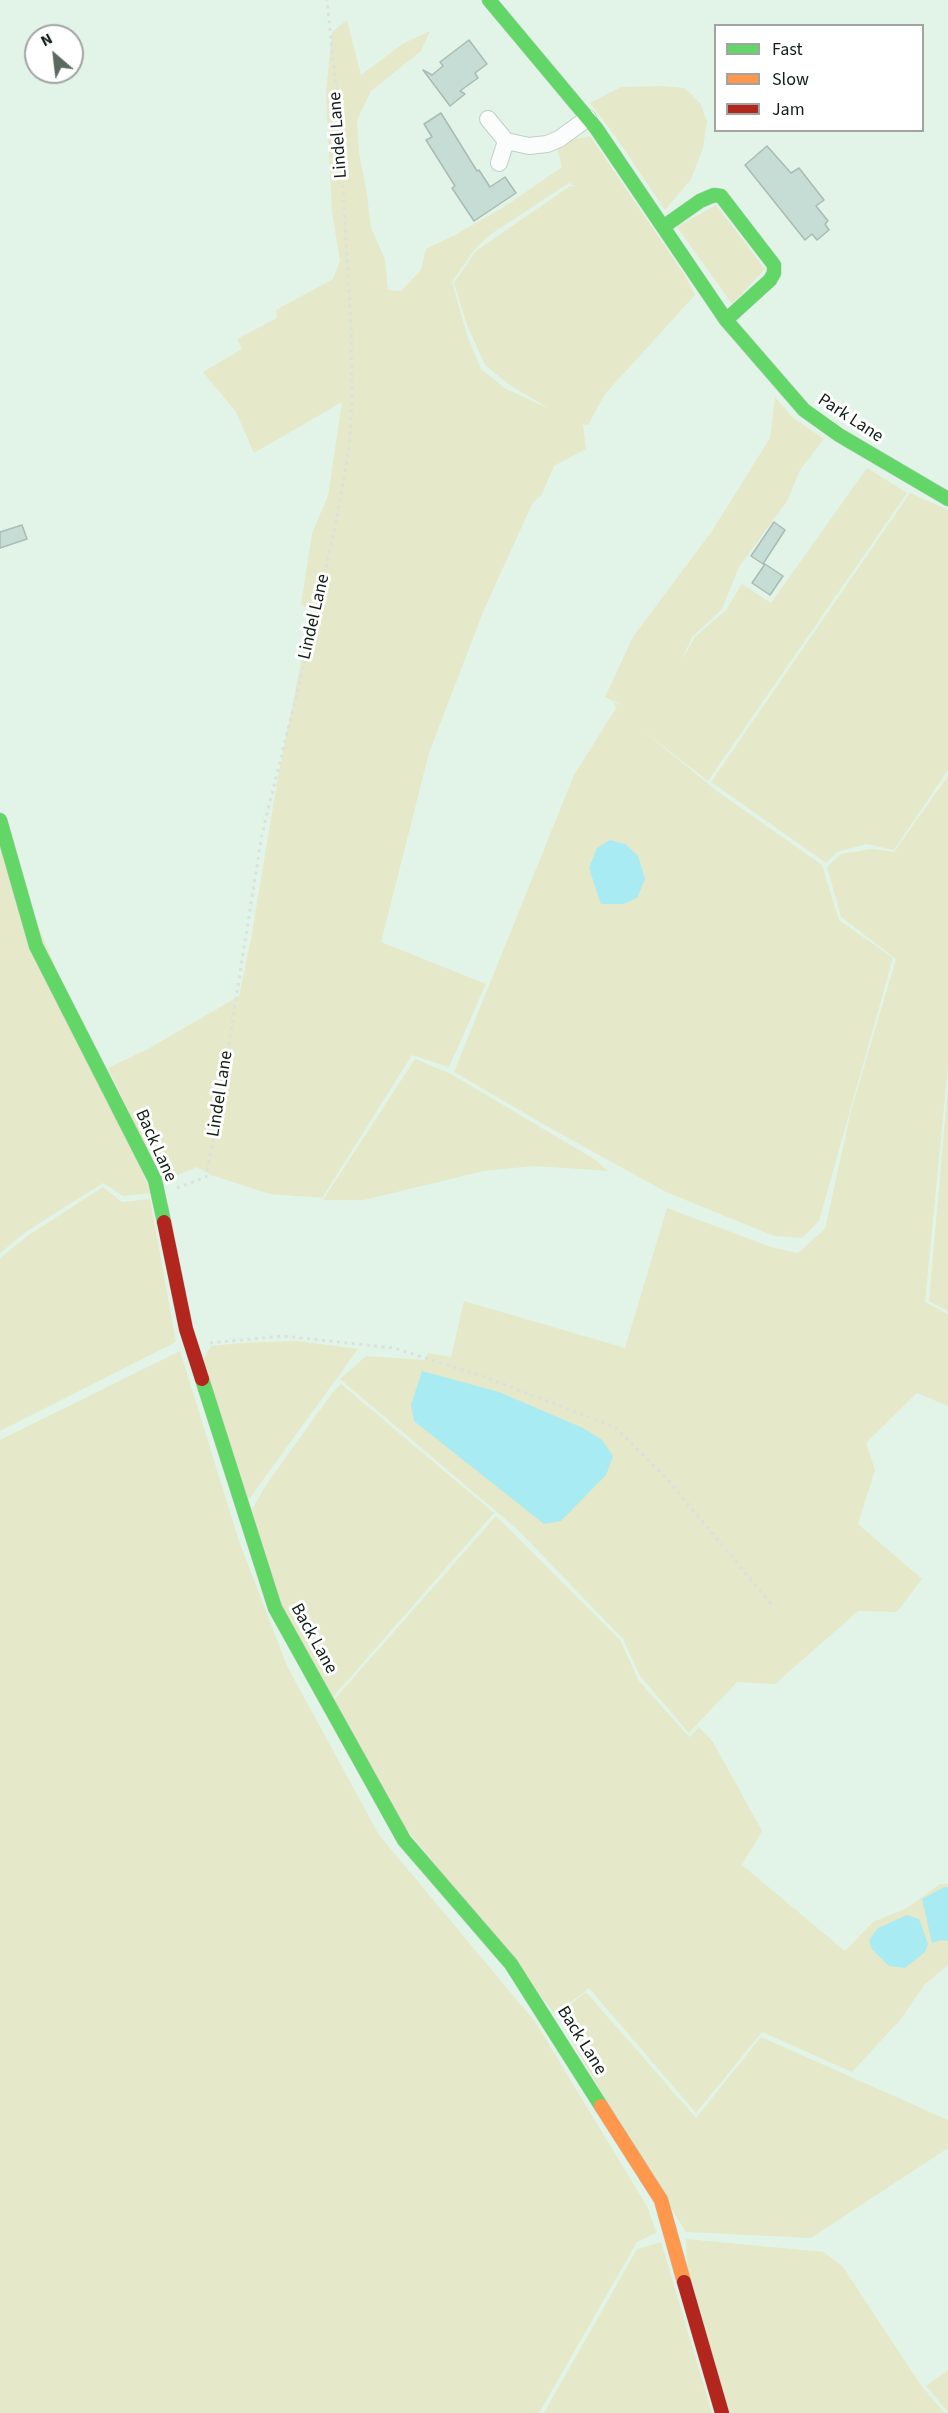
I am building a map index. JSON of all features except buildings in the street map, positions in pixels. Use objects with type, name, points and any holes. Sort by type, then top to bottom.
[{"type":"street","name":"Park Lane","points":[[489,0],[588,118],[726,320],[804,410],[838,435],[948,499]]},
{"type":"street","points":[[488,119],[506,141],[519,146],[547,144],[559,139],[588,118]]},
{"type":"street","points":[[499,163],[506,141]]},
{"type":"street","points":[[663,227],[700,201],[714,195],[721,196],[774,265],[774,273],[770,280],[726,320]]},
{"type":"street","name":"Back Lane","points":[[0,820],[36,946],[155,1180],[191,1344],[275,1608],[404,1840],[511,1964],[661,2200],[722,2413]]},
{"type":"path","name":"Lindel Lane","points":[[158,1196],[206,1177],[262,834],[314,624],[349,450],[352,401],[351,327],[339,117],[327,0]]},
{"type":"path","points":[[191,1344],[283,1336],[394,1348],[482,1376],[615,1427],[668,1479],[772,1605]]},
{"type":"green space","points":[[347,20],[361,75],[404,43],[430,31],[421,51],[371,91],[357,120],[359,153],[371,228],[385,259],[388,290],[401,291],[421,270],[426,249],[504,207],[562,167],[557,147],[565,141],[590,136],[684,274],[695,295],[605,394],[588,425],[583,424],[586,449],[554,466],[541,496],[533,502],[483,612],[429,753],[381,942],[486,984],[449,1067],[412,1055],[322,1198],[270,1194],[211,1175],[197,1167],[162,1182],[108,1068],[148,1049],[239,996],[251,939],[278,777],[310,617],[311,608],[301,605],[312,533],[328,496],[342,402],[254,453],[236,412],[203,372],[242,349],[237,339],[277,318],[276,310],[333,279],[340,261],[332,212],[326,92],[332,32]],"holes":[[[569,183],[577,187],[570,186],[476,251],[454,283],[467,325],[485,365],[511,386],[550,409],[506,389],[481,369],[467,335],[452,282],[474,250],[491,234]]]},
{"type":"green space","points":[[621,87],[685,88],[700,103],[707,121],[703,148],[691,179],[665,210],[590,103]]},
{"type":"green space","points":[[716,205],[765,269],[732,304],[677,227]]},
{"type":"green space","points":[[775,397],[792,417],[824,439],[800,470],[787,501],[739,567],[722,609],[692,637],[681,661],[695,637],[726,610],[742,584],[771,603],[867,468],[907,493],[708,781],[637,726],[717,791],[822,865],[839,920],[893,958],[819,1221],[802,1238],[774,1236],[666,1192],[454,1072],[574,775],[616,708],[613,702],[625,706],[605,697],[633,637],[712,531],[770,438]]},
{"type":"green space","points":[[910,493],[948,510],[948,770],[894,850],[866,844],[837,852],[826,863],[711,782]]},
{"type":"green space","points":[[948,776],[948,1066],[925,1302],[948,1314],[948,1406],[917,1393],[866,1443],[875,1470],[858,1524],[922,1579],[897,1612],[858,1611],[775,1684],[737,1682],[689,1733],[640,1676],[623,1639],[517,1529],[340,1379],[366,1356],[425,1360],[428,1353],[451,1357],[464,1301],[625,1348],[667,1208],[771,1247],[798,1253],[825,1229],[851,1111],[896,959],[841,917],[827,867],[841,854],[872,849],[894,852]]},
{"type":"green space","points":[[0,836],[151,1193],[123,1196],[103,1183],[27,1231],[0,1253]]},
{"type":"green space","points":[[415,1059],[451,1074],[594,1159],[608,1171],[534,1166],[483,1171],[364,1200],[323,1200]]},
{"type":"green space","points":[[948,1086],[948,1311],[929,1301]]},
{"type":"green space","points":[[103,1187],[122,1202],[150,1199],[176,1342],[0,1431],[0,1258],[29,1235]]},
{"type":"green space","points":[[296,1341],[358,1349],[247,1502],[203,1360],[211,1346]]},
{"type":"green space","points":[[180,1351],[239,1541],[287,1666],[379,1835],[536,2023],[648,2208],[656,2233],[637,2242],[539,2413],[0,2413],[0,1440]]},
{"type":"green space","points":[[341,1384],[494,1513],[333,1697],[284,1620],[252,1510],[266,1485]]},
{"type":"green space","points":[[496,1516],[620,1640],[639,1681],[689,1737],[699,1727],[713,1742],[762,1831],[742,1865],[845,1951],[873,1922],[907,1908],[940,1884],[948,1884],[948,1965],[924,1985],[901,2019],[852,2072],[762,2032],[696,2113],[589,1988],[555,2014],[401,1822],[332,1702]]},
{"type":"green space","points":[[586,1992],[696,2118],[761,2037],[948,2120],[948,2148],[811,2238],[686,2232],[635,2151],[557,2015]]},
{"type":"green space","points":[[686,2239],[824,2252],[843,2267],[922,2387],[945,2413],[728,2413],[688,2277]]},
{"type":"green space","points":[[661,2242],[712,2413],[544,2413],[637,2249]]},
{"type":"green space","points":[[948,2370],[948,2412],[926,2386]]},
{"type":"water","points":[[610,840],[625,844],[638,856],[645,879],[637,898],[623,904],[601,904],[589,868],[597,848]]},
{"type":"water","points":[[422,1371],[499,1392],[583,1428],[602,1440],[613,1456],[606,1475],[561,1521],[544,1524],[414,1421],[411,1405]]},
{"type":"water","points":[[948,1887],[948,1941],[941,1940],[932,1943],[922,1899]]},
{"type":"water","points":[[907,1915],[919,1919],[928,1944],[925,1952],[905,1968],[889,1966],[872,1949],[869,1940],[878,1928]]},
{"type":"traffic: fast","points":[[489,0],[596,128],[726,320],[804,410],[839,435],[948,499]]},
{"type":"traffic: fast","points":[[663,227],[700,201],[714,195],[721,196],[774,265],[774,273],[770,280],[726,320]]},
{"type":"traffic: fast","points":[[0,820],[36,946],[155,1180],[164,1222]]},
{"type":"traffic: fast","points":[[202,1379],[275,1608],[404,1840],[511,1964],[601,2106]]},
{"type":"traffic: slow","points":[[601,2106],[661,2200],[684,2282]]},
{"type":"traffic: jam","points":[[164,1222],[186,1329],[202,1379]]},
{"type":"traffic: jam","points":[[684,2282],[722,2413]]}]
